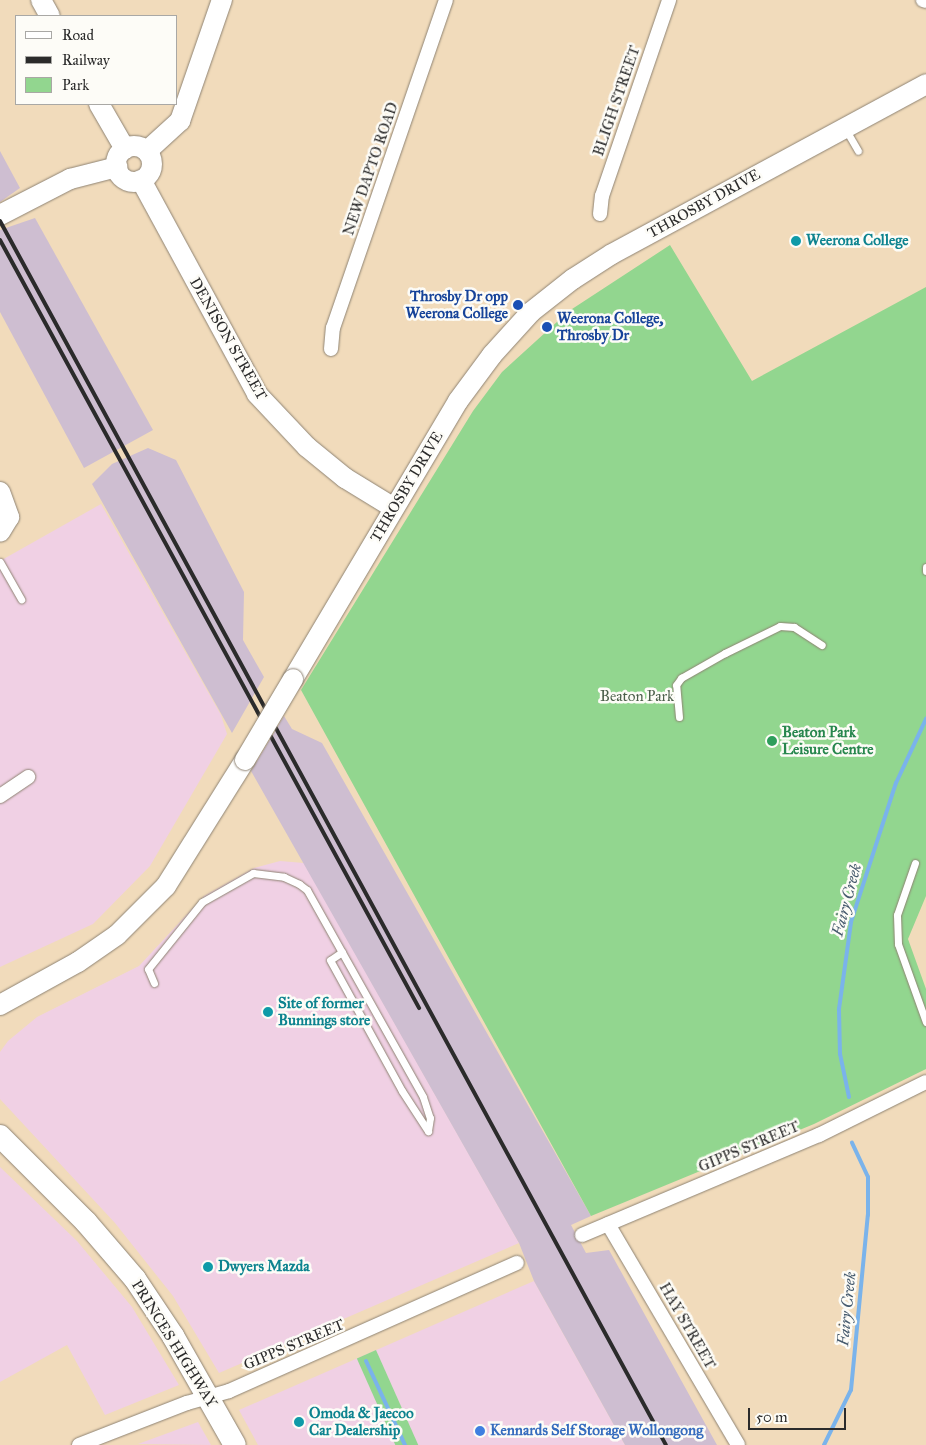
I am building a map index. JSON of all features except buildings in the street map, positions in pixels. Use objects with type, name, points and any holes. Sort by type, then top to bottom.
[{"type":"main road","points":[[41,0],[49,15]]},
{"type":"main road","points":[[148,151],[180,121],[222,0]]},
{"type":"main road","name":"THROSBY DRIVE","points":[[7,1002],[78,962],[117,935],[166,886],[245,760],[473,378],[512,331],[539,306],[612,254],[926,84]]},
{"type":"main road","points":[[0,215],[70,179],[121,158],[138,146],[148,151],[152,158],[151,170],[141,180],[131,182],[123,178],[121,158],[99,105]]},
{"type":"main road","name":"DENISON STREET","points":[[141,180],[257,394],[307,447],[345,478],[394,508]]},
{"type":"main road","points":[[0,532],[9,517],[2,496]]},
{"type":"main road","points":[[0,1014],[7,1002]]},
{"type":"main road","name":"PRINCES HIGHWAY","points":[[0,1123],[25,1161]]},
{"type":"main road","name":"PRINCES HIGHWAY","points":[[0,1136],[91,1228],[135,1279],[174,1336],[235,1445]]},
{"type":"street","name":"NEW DAPTO ROAD","points":[[331,349],[333,328],[446,0]]},
{"type":"street","name":"BLIGH STREET","points":[[600,214],[602,196],[669,0]]},
{"type":"street","points":[[0,796],[28,777]]},
{"type":"street","name":"GIPPS STREET","points":[[582,1235],[819,1135],[926,1082]]},
{"type":"street","name":"HAY STREET","points":[[608,1224],[738,1445]]},
{"type":"street","name":"GIPPS STREET","points":[[79,1445],[229,1391],[517,1263]]},
{"type":"lane","points":[[845,127],[858,151]]},
{"type":"lane","points":[[0,562],[21,599]]},
{"type":"lane","points":[[678,717],[676,685],[681,678],[725,653],[780,626],[794,627],[822,644]]},
{"type":"lane","points":[[914,863],[897,915],[898,944],[926,1022]]},
{"type":"lane","points":[[154,983],[148,969],[202,902],[253,873],[284,877],[300,884],[306,890],[342,952],[423,1097],[430,1118],[428,1131],[402,1091],[330,960],[342,952]]},
{"type":"shaded area","points":[[0,151],[20,188],[0,202]]},
{"type":"shaded area","points":[[35,218],[153,430],[84,468],[0,312],[0,230]]},
{"type":"shaded area","points":[[148,448],[176,460],[244,592],[243,640],[264,677],[232,733],[92,484],[112,464]]},
{"type":"shaded area","points":[[101,504],[221,715],[227,734],[150,866],[93,924],[0,967],[0,561]]},
{"type":"shaded area","points":[[284,716],[292,729],[322,743],[591,1216],[571,1225],[586,1253],[609,1250],[717,1445],[625,1445],[534,1281],[519,1243],[251,771]]},
{"type":"shaded area","points":[[280,861],[304,863],[519,1243],[219,1373],[173,1296],[115,1223],[0,1099],[0,1052],[8,1041],[37,1017],[139,966],[204,896],[254,868]]},
{"type":"shaded area","points":[[0,1167],[77,1241],[132,1307],[179,1385],[105,1415],[67,1345],[0,1382]]},
{"type":"shaded area","points":[[534,1281],[625,1445],[258,1445],[239,1410]]},
{"type":"shaded area","points":[[198,1422],[211,1445],[138,1444]]},
{"type":"green space","name":"Beaton Park","points":[[670,245],[752,381],[926,287],[926,896],[908,939],[926,989],[926,1069],[814,1124],[591,1216],[301,690],[473,411],[502,372],[569,311]]},
{"type":"green space","points":[[376,1350],[418,1445],[395,1445],[357,1359]]},
{"type":"waterway","name":"Fairy Creek","points":[[849,1097],[840,1054],[839,1009],[851,922],[896,783],[926,719]]},
{"type":"waterway","name":"Fairy Creek","points":[[824,1445],[851,1390],[868,1215],[868,1177],[852,1143]]},
{"type":"waterway","points":[[366,1361],[405,1445]]},
{"type":"railway","points":[[0,221],[666,1445]]},
{"type":"railway","points":[[0,240],[419,1008]]},
{"type":"place","name":"Weerona College","points":[[796,241]]},
{"type":"place","name":"Throsby Dr opp Weerona College","points":[[518,305]]},
{"type":"place","name":"Weerona College, Throsby Dr","points":[[547,327]]},
{"type":"place","name":"Beaton Park Leisure Centre","points":[[772,741]]},
{"type":"place","name":"Site of former Bunnings store","points":[[268,1012]]},
{"type":"place","name":"Dwyers Mazda","points":[[208,1267]]},
{"type":"place","name":"Omoda & Jaecoo Car Dealership","points":[[299,1422]]},
{"type":"place","name":"Kennards Self Storage Wollongong","points":[[480,1431]]}]
